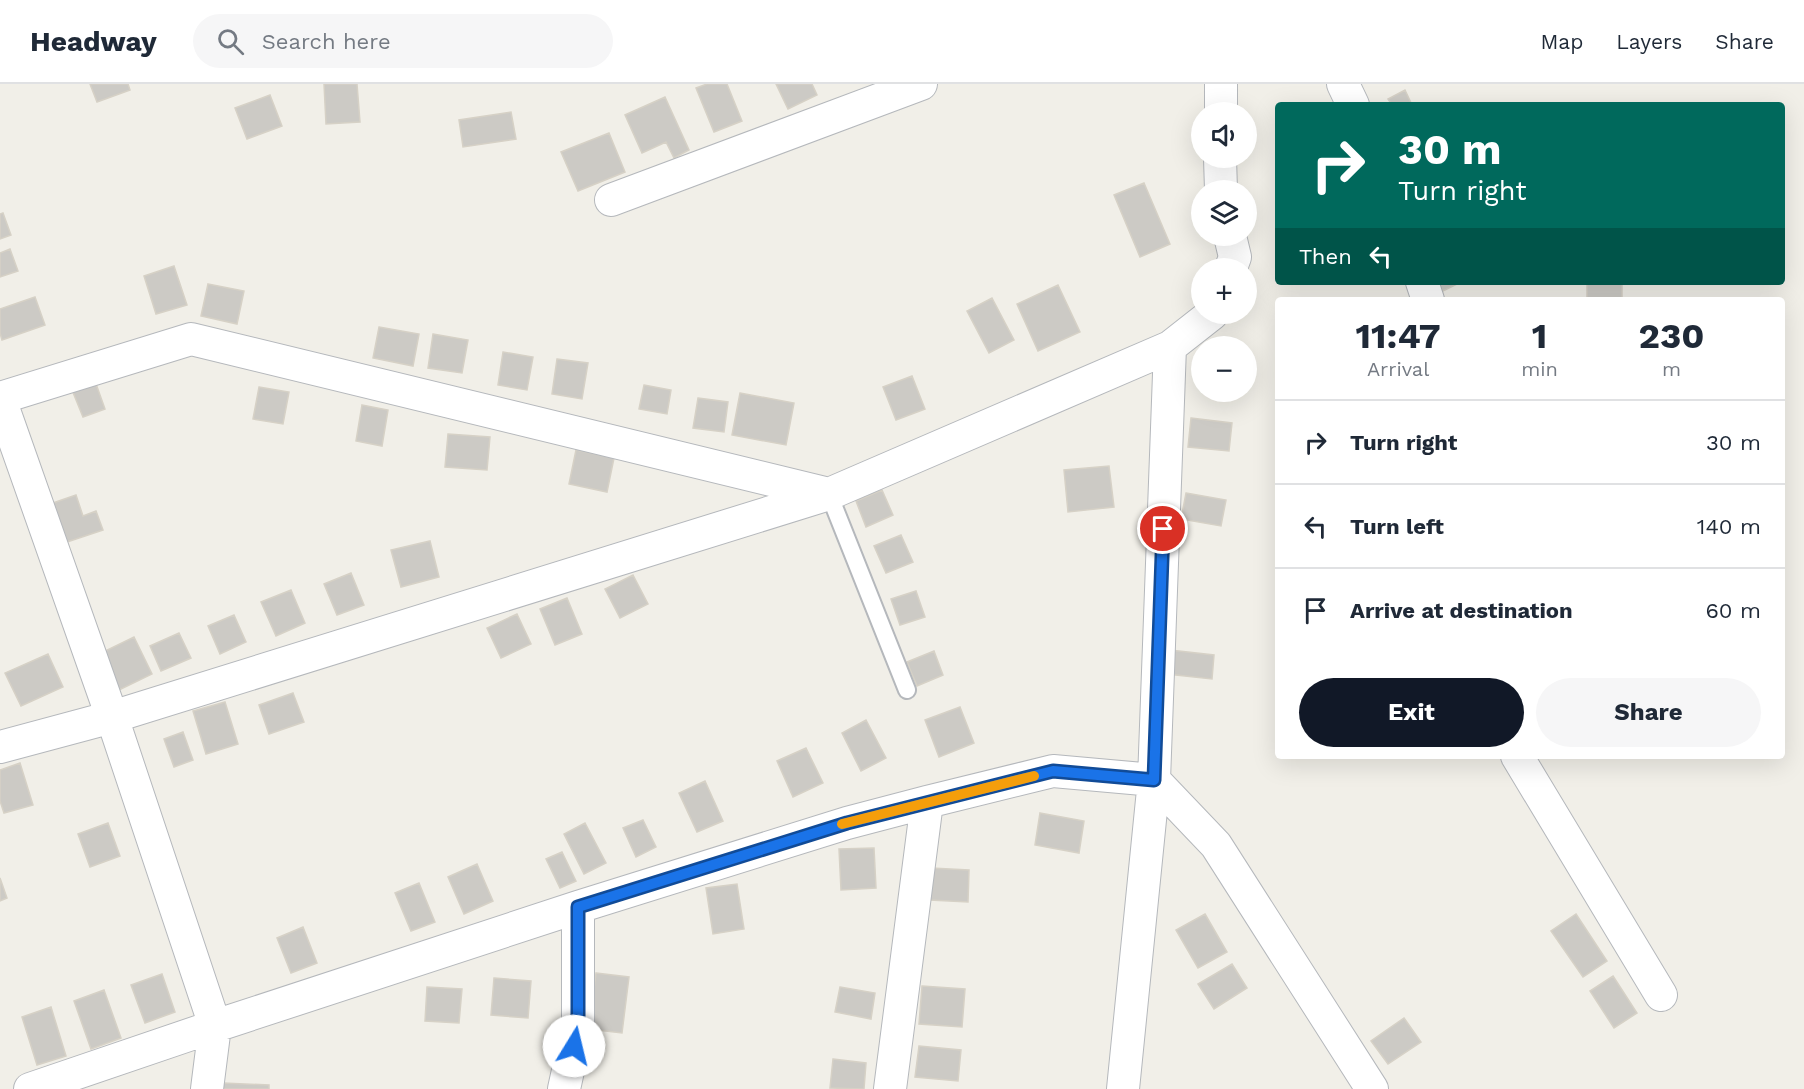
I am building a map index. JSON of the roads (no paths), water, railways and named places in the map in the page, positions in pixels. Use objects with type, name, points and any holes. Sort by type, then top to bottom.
[{"type":"street","points":[[611,200],[921,84]]},
{"type":"street","points":[[1221,84],[1221,102]]},
{"type":"street","points":[[1343,84],[1352,102]]},
{"type":"street","points":[[0,747],[112,717],[829,494],[1170,347],[1199,324]]},
{"type":"street","points":[[207,1089],[215,1026],[112,717],[0,399],[191,339],[829,494]]},
{"type":"street","points":[[1123,1089],[1126,1080],[1154,780],[1170,347]]},
{"type":"street","points":[[1519,759],[1661,995]]},
{"type":"street","points":[[30,1089],[578,907],[847,823],[1053,771],[1154,780],[1216,845],[1371,1089]]},
{"type":"street","points":[[890,1089],[927,802]]},
{"type":"street","points":[[564,1089],[578,1025],[578,907]]},
{"type":"lane","points":[[829,494],[906,690]]}]
